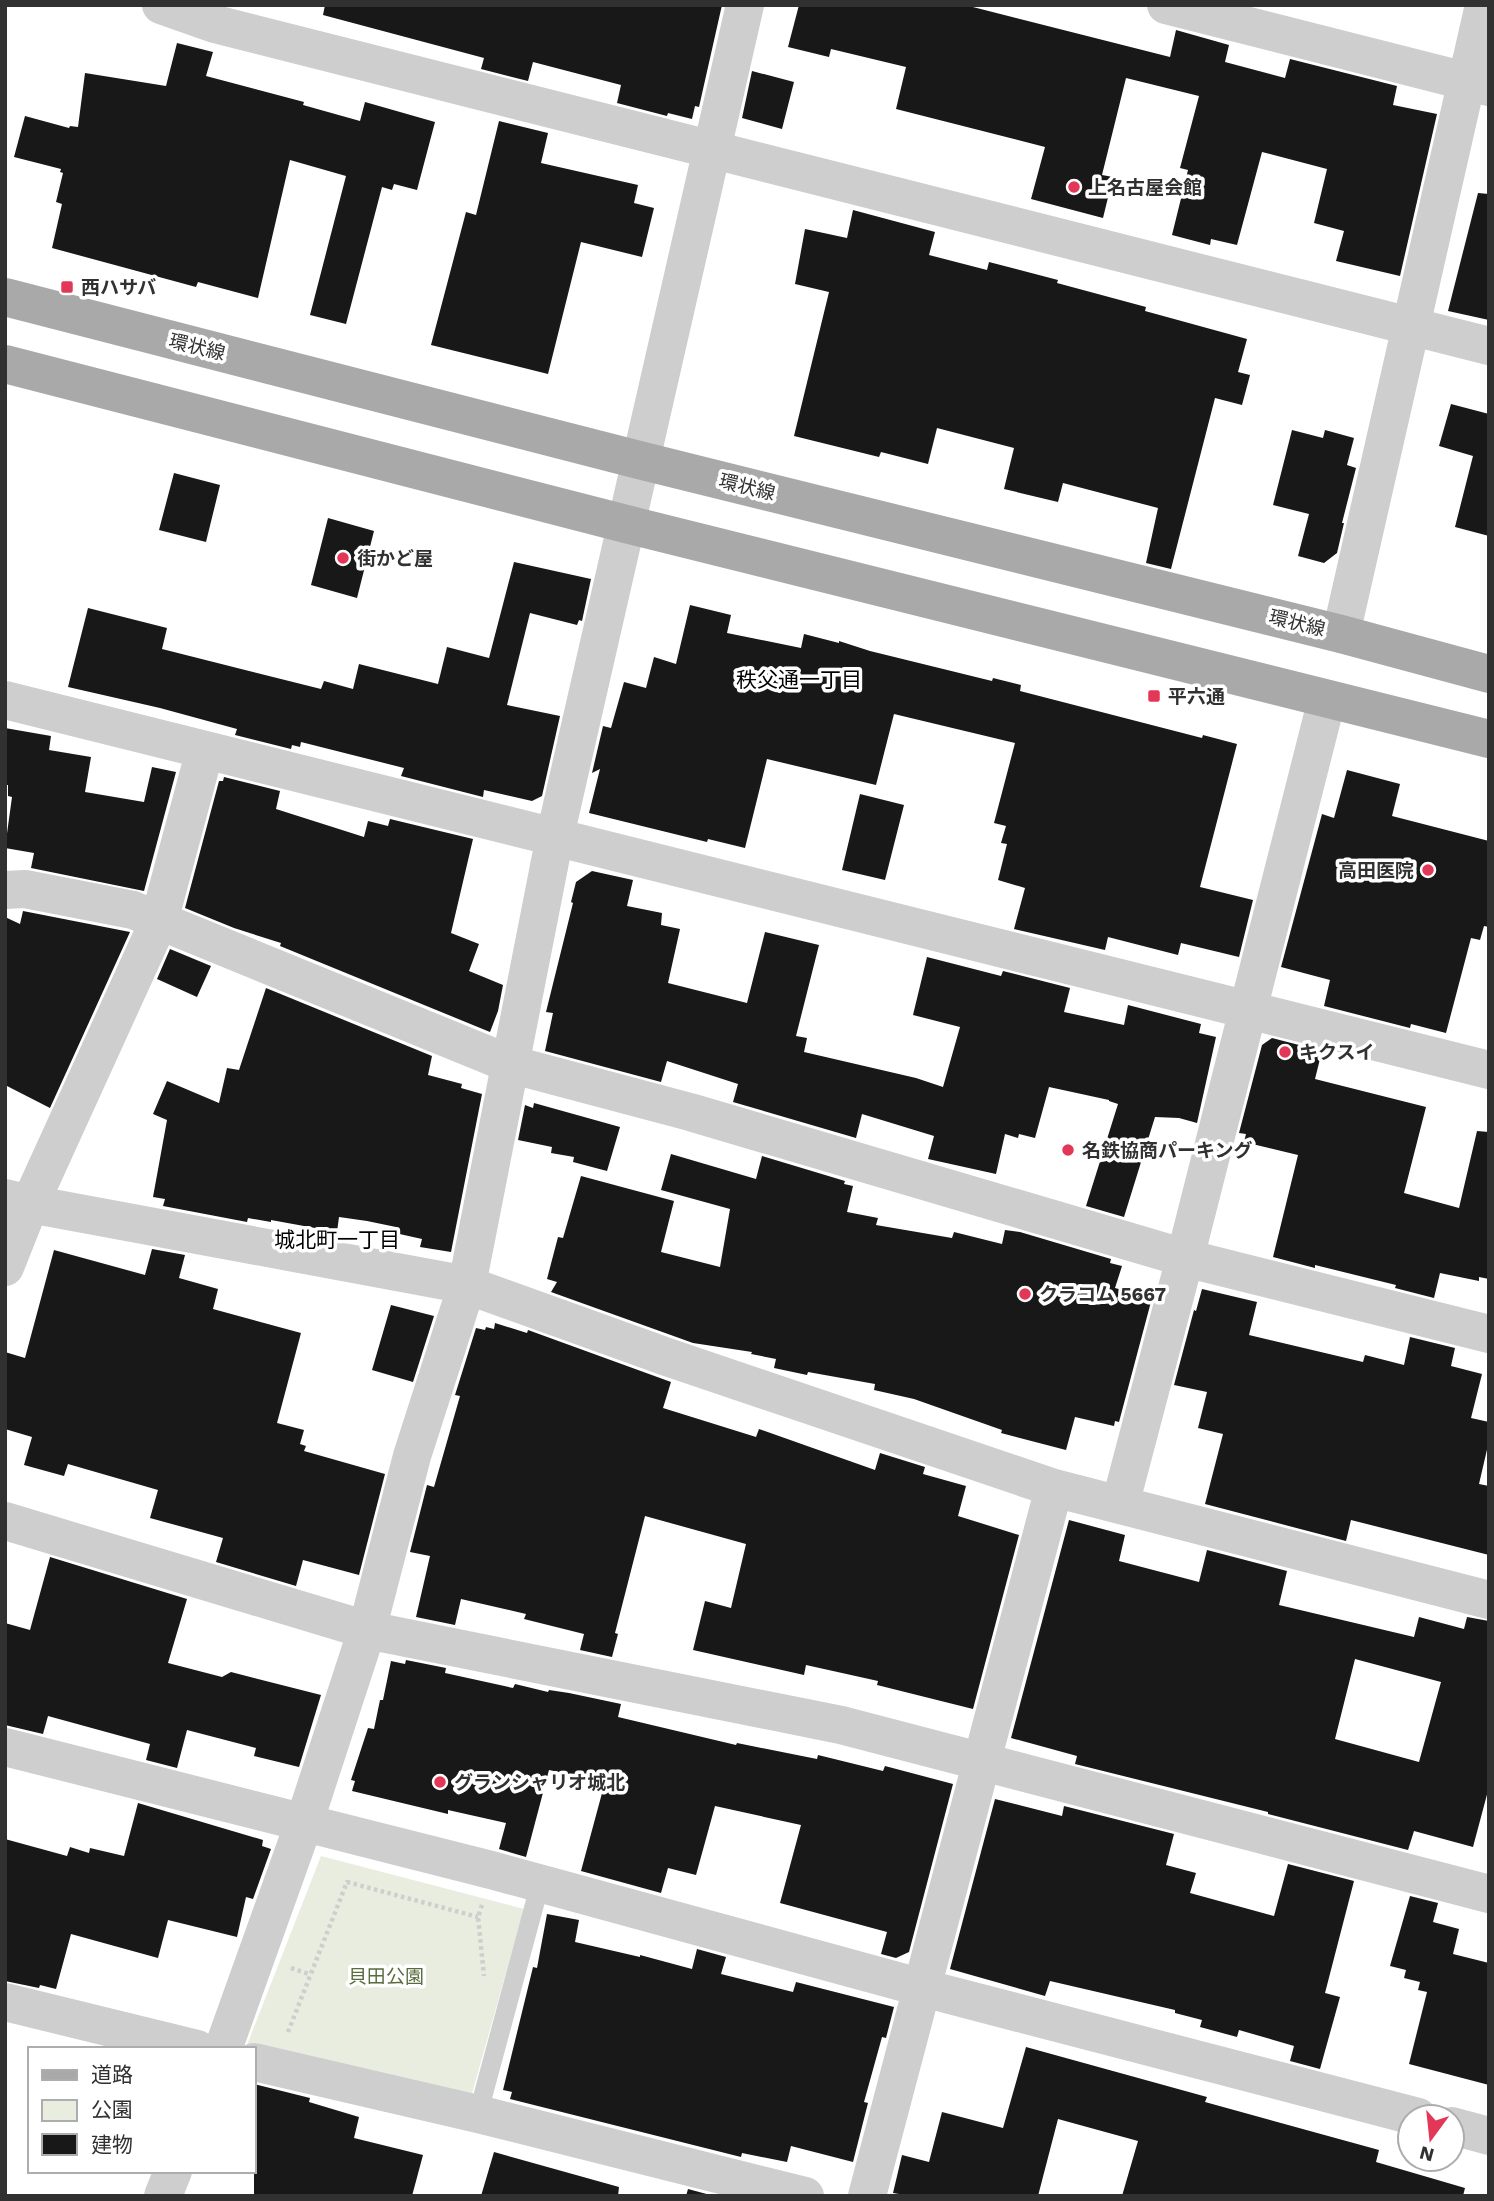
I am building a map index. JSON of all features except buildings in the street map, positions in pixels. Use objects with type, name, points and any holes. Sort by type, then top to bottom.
[{"type":"main road","name":"環状線","points":[[5,297],[639,460],[1342,634],[1489,674]]},
{"type":"main road","points":[[5,364],[626,524],[1489,739]]},
{"type":"street","points":[[161,5],[215,24],[1489,346]]},
{"type":"street","points":[[224,2047],[304,1823],[367,1630],[412,1456],[467,1285],[555,836],[745,5]]},
{"type":"street","points":[[1166,5],[1478,85]]},
{"type":"street","points":[[1342,634],[1410,326],[1478,85],[1484,5]]},
{"type":"street","points":[[1120,1505],[1327,699]]},
{"type":"street","points":[[5,700],[1489,1070]]},
{"type":"street","points":[[5,1267],[18,1201],[159,921],[205,750]]},
{"type":"street","points":[[5,890],[25,889],[133,910],[510,1064],[690,1112],[1185,1258],[1489,1334]]},
{"type":"street","points":[[18,1201],[467,1285],[667,1357],[1054,1488],[1489,1600]]},
{"type":"street","points":[[867,2196],[1054,1488]]},
{"type":"street","points":[[5,1521],[367,1630],[841,1725],[1489,1894]]},
{"type":"street","points":[[5,1747],[491,1870],[923,1988],[1396,2111]]},
{"type":"street","points":[[5,2002],[189,2047]]},
{"type":"street","points":[[256,2062],[478,2114],[805,2196]]},
{"type":"street","points":[[1466,2130],[1489,2136]]},
{"type":"street","points":[[163,2196],[172,2173]]},
{"type":"lane","points":[[478,2114],[540,1884]]},
{"type":"path","points":[[484,1978],[478,1917],[491,1870]]},
{"type":"path","points":[[298,2035],[286,2032],[347,1882],[478,1917]]},
{"type":"green space","name":"貝田公園","points":[[321,1856],[524,1909],[471,2097],[247,2045]]},
{"type":"place","name":"上名古屋会館","points":[[1074,187]]},
{"type":"place","name":"西ハサバ","points":[[67,287]]},
{"type":"place","name":"街かど屋","points":[[343,558]]},
{"type":"place","name":"平六通","points":[[1154,696]]},
{"type":"place","name":"高田医院","points":[[1428,870]]},
{"type":"place","name":"キクスイ","points":[[1285,1052]]},
{"type":"place","name":"名鉄協商パーキング","points":[[1068,1150]]},
{"type":"place","name":"クラコム 5667","points":[[1025,1294]]},
{"type":"place","name":"グランシャリオ城北","points":[[440,1782]]},
{"type":"district","name":"秩父通一丁目","points":[[799,679]]},
{"type":"district","name":"城北町一丁目","points":[[337,1239]]}]
